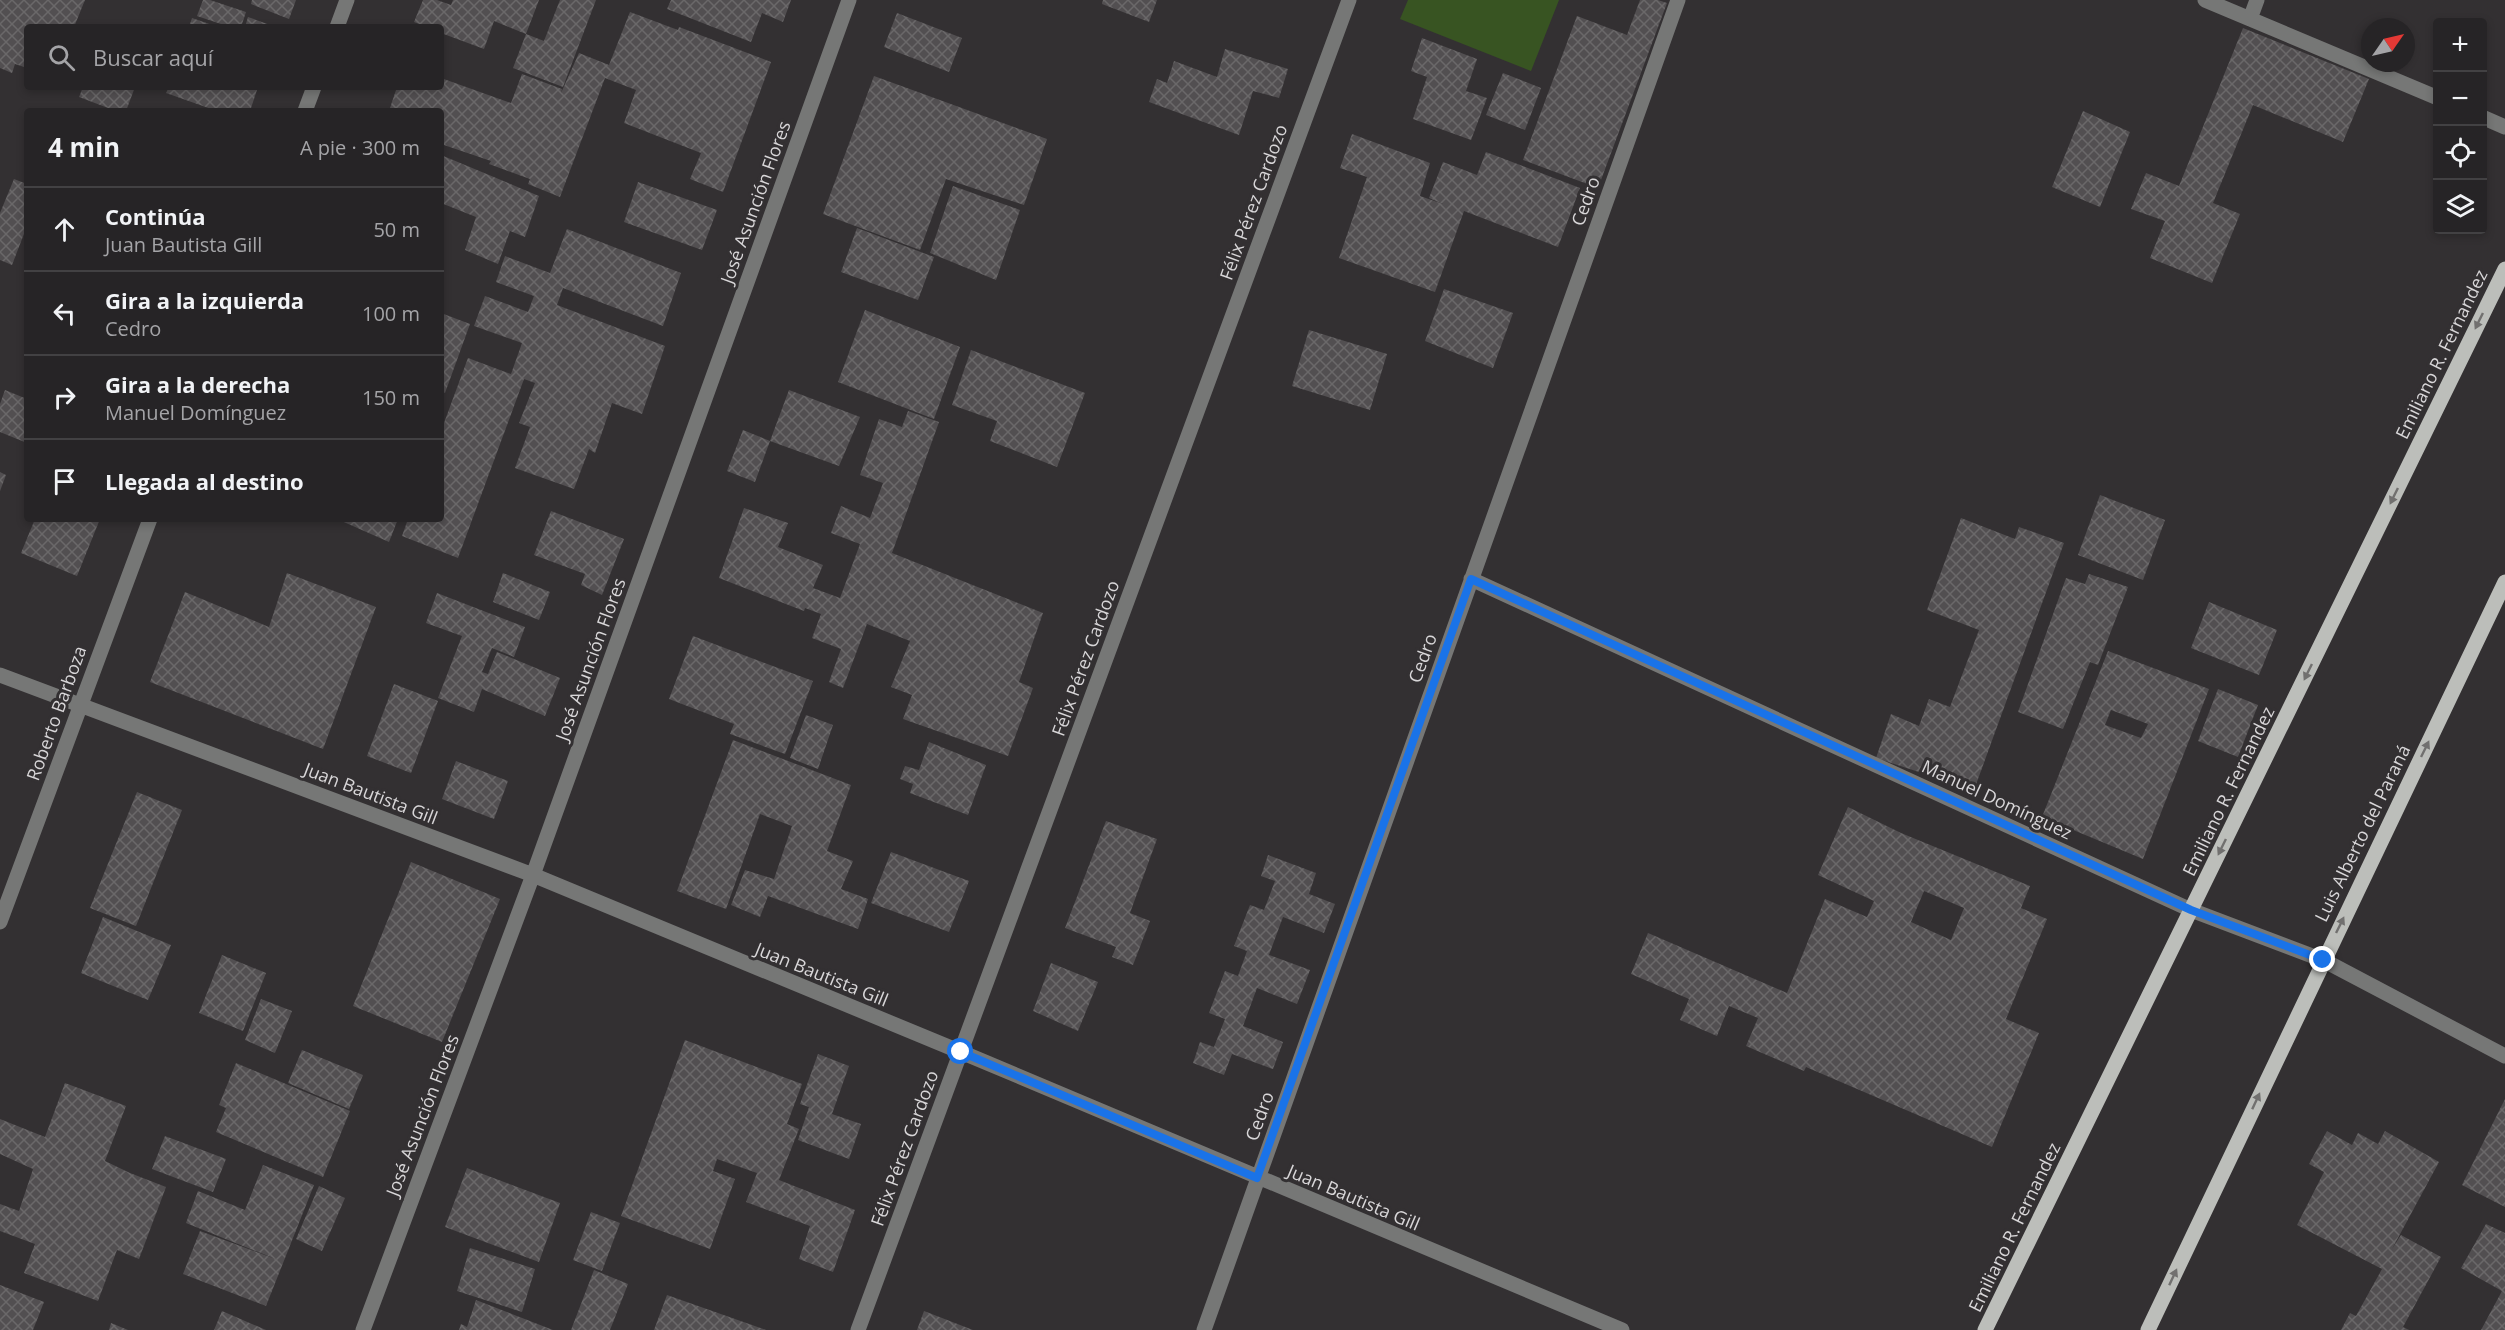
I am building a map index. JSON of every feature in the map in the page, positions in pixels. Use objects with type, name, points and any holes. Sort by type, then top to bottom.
[{"type":"main road","name":"Emiliano R. Fernandez","points":[[1985,1330],[2505,269]]},
{"type":"main road","name":"Luis Alberto del Paraná","points":[[2148,1330],[2505,582]]},
{"type":"street","points":[[338,24],[348,0]]},
{"type":"street","name":"José Asunción Flores","points":[[363,1330],[533,875],[849,0]]},
{"type":"street","name":"Félix Pérez Cardozo","points":[[858,1330],[1348,0]]},
{"type":"street","name":"Cedro","points":[[1204,1330],[1678,0]]},
{"type":"street","points":[[2205,0],[2433,96]]},
{"type":"street","points":[[2250,19],[2257,0]]},
{"type":"street","points":[[306,108],[313,90]]},
{"type":"street","points":[[2487,119],[2505,127]]},
{"type":"street","name":"Roberto Barboza","points":[[0,922],[149,522]]},
{"type":"street","name":"Manuel Domínguez","points":[[1471,579],[2191,910],[2323,960],[2505,1056]]},
{"type":"street","name":"Juan Bautista Gill","points":[[0,675],[533,875],[1622,1330]]},
{"type":"green space","points":[[1408,0],[1559,0],[1531,71],[1400,19]]},
{"type":"building","points":[[0,0],[85,0],[75,24],[24,24],[24,67],[15,64],[12,73],[0,68]]},
{"type":"building","points":[[203,0],[210,0],[246,12],[242,24],[221,24],[197,16]]},
{"type":"building","points":[[252,0],[296,0],[289,19],[251,4]]},
{"type":"building","points":[[423,0],[437,0],[451,5],[453,0],[539,0],[526,34],[494,21],[484,49],[444,34],[444,24],[414,22]]},
{"type":"building","points":[[560,0],[596,0],[563,87],[513,68],[526,34],[544,41]]},
{"type":"building","points":[[671,0],[791,0],[783,22],[762,13],[751,42],[667,9]]},
{"type":"building","points":[[1103,0],[1157,0],[1149,22],[1102,4]]},
{"type":"building","points":[[1640,0],[1658,0],[1667,3],[1598,188],[1523,160],[1577,16],[1627,35]]},
{"type":"building","points":[[630,12],[678,30],[679,27],[771,62],[723,192],[690,179],[701,153],[624,123],[636,90],[605,78],[560,197],[528,184],[530,179],[489,164],[491,161],[444,145],[444,108],[390,108],[396,90],[444,90],[444,79],[511,103],[522,74],[562,89],[561,93],[579,53],[609,65]]},
{"type":"building","points":[[897,13],[962,38],[949,72],[884,47]]},
{"type":"building","points":[[248,17],[268,24],[246,24]]},
{"type":"building","points":[[192,18],[209,24],[190,24]]},
{"type":"building","points":[[2243,28],[2369,79],[2343,142],[2253,105],[2213,203],[2240,214],[2212,283],[2150,258],[2165,221],[2131,209],[2146,173],[2179,186]]},
{"type":"building","points":[[1422,38],[1477,59],[1466,91],[1487,98],[1471,140],[1413,119],[1427,77],[1411,71]]},
{"type":"building","points":[[1225,49],[1288,69],[1279,98],[1253,91],[1239,135],[1149,102],[1157,79],[1167,83],[1174,61],[1217,77]]},
{"type":"building","points":[[1503,73],[1541,88],[1525,130],[1486,115]]},
{"type":"building","points":[[874,76],[1047,139],[1024,205],[946,179],[920,250],[823,214]]},
{"type":"building","points":[[82,90],[134,90],[127,108],[108,108],[79,97]]},
{"type":"building","points":[[168,90],[257,90],[251,108],[208,108],[166,93]]},
{"type":"building","points":[[2083,111],[2130,132],[2100,207],[2052,187]]},
{"type":"building","points":[[1352,134],[1430,163],[1420,196],[1443,204],[1429,198],[1443,162],[1477,175],[1486,152],[1580,188],[1558,247],[1464,211],[1435,292],[1339,258],[1367,177],[1340,168]]},
{"type":"building","points":[[444,156],[539,196],[525,237],[510,231],[498,264],[465,250],[476,217],[444,204]]},
{"type":"building","points":[[14,179],[24,183],[24,234],[12,265],[0,260],[0,213]]},
{"type":"building","points":[[638,182],[717,210],[702,250],[624,222]]},
{"type":"building","points":[[953,186],[1020,210],[996,280],[930,253]]},
{"type":"building","points":[[857,228],[934,257],[918,300],[841,272]]},
{"type":"building","points":[[567,229],[681,273],[663,326],[563,288],[557,305],[665,346],[642,414],[612,403],[595,453],[589,449],[574,489],[515,468],[530,427],[519,423],[535,383],[524,379],[458,558],[402,536],[407,522],[444,522],[444,423],[468,358],[511,374],[522,343],[474,326],[485,296],[528,312],[534,296],[496,282],[505,256],[550,273]]},
{"type":"building","points":[[1444,289],[1513,313],[1493,368],[1425,341]]},
{"type":"building","points":[[865,310],[960,347],[934,419],[838,382]]},
{"type":"building","points":[[444,314],[470,324],[444,392]]},
{"type":"building","points":[[1309,330],[1387,354],[1370,410],[1292,386]]},
{"type":"building","points":[[971,350],[1085,393],[1057,467],[990,441],[997,421],[952,405]]},
{"type":"building","points":[[5,390],[24,398],[24,442],[0,432],[0,404]]},
{"type":"building","points":[[789,390],[860,417],[839,466],[770,441]]},
{"type":"building","points":[[908,411],[939,422],[892,553],[1043,613],[1019,682],[1033,688],[1008,756],[903,719],[912,695],[891,687],[910,641],[867,624],[843,688],[829,682],[841,649],[812,638],[821,614],[805,608],[804,611],[719,578],[744,508],[788,523],[778,547],[823,565],[813,588],[840,598],[860,544],[831,533],[841,506],[870,518],[883,483],[860,475],[879,419],[902,427]]},
{"type":"building","points":[[743,430],[770,441],[755,482],[727,471]]},
{"type":"building","points":[[0,472],[6,475],[0,491]]},
{"type":"building","points":[[2100,495],[2165,520],[2143,580],[2078,555]]},
{"type":"building","points":[[551,511],[624,539],[602,595],[581,585],[585,574],[534,555]]},
{"type":"building","points":[[1961,518],[2015,539],[2019,527],[2064,543],[1974,790],[1876,758],[1891,714],[1919,726],[1929,699],[1950,707],[1979,630],[1927,610]]},
{"type":"building","points":[[34,522],[99,522],[77,576],[21,553]]},
{"type":"building","points":[[344,522],[397,522],[389,542]]},
{"type":"building","points":[[287,573],[376,607],[323,749],[150,682],[185,592],[269,627]]},
{"type":"building","points":[[503,573],[550,592],[539,620],[493,602]]},
{"type":"building","points":[[2089,574],[2128,587],[2098,665],[2090,662],[2063,729],[2018,712],[2066,578],[2085,584]]},
{"type":"building","points":[[437,593],[525,627],[514,657],[492,648],[482,672],[488,674],[497,652],[560,678],[545,716],[482,689],[474,712],[438,698],[462,636],[426,623]]},
{"type":"building","points":[[2209,602],[2277,630],[2259,675],[2191,648]]},
{"type":"building","points":[[693,636],[813,681],[785,754],[730,734],[734,724],[669,699]]},
{"type":"building","points":[[2108,651],[2209,689],[2143,859],[2042,817]],"holes":[[[2111,710],[2148,724],[2141,738],[2105,725]]]},
{"type":"building","points":[[394,684],[438,701],[411,773],[367,756]]},
{"type":"building","points":[[2218,689],[2258,705],[2238,757],[2198,741]]},
{"type":"building","points":[[806,715],[833,725],[818,769],[790,758]]},
{"type":"building","points":[[733,740],[851,785],[827,851],[853,861],[841,889],[868,899],[858,929],[768,896],[760,917],[731,905],[745,870],[774,879],[792,826],[760,814],[726,909],[677,891]]},
{"type":"building","points":[[929,742],[986,765],[968,815],[910,793],[913,784],[900,779],[905,766],[919,770]]},
{"type":"building","points":[[456,761],[508,781],[494,819],[442,799]]},
{"type":"building","points":[[137,792],[182,810],[136,926],[90,908]]},
{"type":"building","points":[[1848,807],[1901,833],[2030,886],[2021,908],[2047,919],[2006,1019],[2039,1033],[1992,1147],[1806,1067],[1804,1071],[1746,1046],[1758,1018],[1729,1006],[1717,1036],[1680,1020],[1689,999],[1631,974],[1648,933],[1787,993],[1825,899],[1867,917],[1874,901],[1818,875]],"holes":[[[1924,891],[1964,908],[1951,940],[1911,922]]]},
{"type":"building","points":[[1106,821],[1157,839],[1130,913],[1150,921],[1133,965],[1112,957],[1116,947],[1065,928]]},
{"type":"building","points":[[891,852],[969,881],[949,932],[871,903]]},
{"type":"building","points":[[1268,855],[1316,873],[1309,894],[1335,904],[1324,933],[1283,917],[1269,955],[1310,970],[1297,1004],[1257,988],[1243,1026],[1283,1042],[1273,1069],[1232,1054],[1224,1075],[1193,1063],[1200,1042],[1214,1047],[1225,1019],[1209,1013],[1225,971],[1238,976],[1247,951],[1234,946],[1250,905],[1264,910],[1275,881],[1261,876]]},
{"type":"building","points":[[411,862],[500,899],[442,1042],[353,1006]]},
{"type":"building","points":[[103,917],[171,945],[148,1000],[81,973]]},
{"type":"building","points":[[222,955],[266,973],[243,1031],[199,1013]]},
{"type":"building","points":[[1051,963],[1098,982],[1078,1031],[1033,1011]]},
{"type":"building","points":[[261,999],[292,1011],[275,1053],[245,1040]]},
{"type":"building","points":[[685,1040],[802,1084],[787,1124],[799,1129],[779,1180],[855,1210],[833,1272],[799,1259],[810,1226],[746,1202],[757,1173],[717,1159],[713,1171],[735,1179],[710,1249],[621,1216]]},
{"type":"building","points":[[302,1050],[363,1075],[349,1109],[288,1083]]},
{"type":"building","points":[[818,1054],[849,1066],[832,1114],[861,1124],[849,1159],[798,1140],[809,1107],[800,1104]]},
{"type":"building","points":[[236,1063],[350,1111],[323,1177],[216,1132],[226,1108],[219,1105]]},
{"type":"building","points":[[65,1083],[126,1106],[105,1161],[166,1187],[139,1259],[117,1250],[98,1301],[24,1273],[35,1244],[0,1231],[0,1204],[19,1211],[33,1169],[0,1154],[0,1119],[45,1137]]},
{"type":"building","points":[[2505,1099],[2505,1207],[2462,1185]]},
{"type":"building","points":[[2327,1131],[2352,1145],[2358,1133],[2378,1144],[2385,1131],[2439,1162],[2392,1249],[2401,1235],[2441,1257],[2403,1327],[2409,1330],[2341,1330],[2350,1313],[2356,1316],[2382,1269],[2297,1225],[2324,1172],[2309,1164]]},
{"type":"building","points":[[165,1136],[226,1159],[213,1192],[152,1169]]},
{"type":"building","points":[[263,1165],[314,1185],[266,1306],[183,1274],[200,1231],[278,1260],[186,1223],[198,1191],[245,1210]]},
{"type":"building","points":[[467,1168],[560,1203],[539,1262],[445,1227]]},
{"type":"building","points":[[319,1186],[345,1198],[322,1251],[296,1239]]},
{"type":"building","points":[[591,1212],[620,1223],[602,1271],[573,1260]]},
{"type":"building","points":[[2486,1224],[2505,1233],[2505,1330],[2481,1330],[2502,1291],[2461,1268]]},
{"type":"building","points":[[470,1248],[535,1269],[522,1312],[457,1291]]},
{"type":"building","points":[[594,1270],[628,1284],[610,1330],[571,1330]]},
{"type":"building","points":[[0,1285],[44,1302],[33,1330],[0,1330]]},
{"type":"building","points":[[667,1295],[766,1330],[654,1330]]},
{"type":"building","points":[[476,1300],[553,1330],[459,1330],[461,1324],[467,1327]]},
{"type":"building","points":[[222,1311],[266,1330],[214,1330]]},
{"type":"building","points":[[924,1311],[973,1330],[917,1330]]},
{"type":"building","points":[[111,1323],[128,1330],[109,1330]]},
{"type":"route","points":[[961,1052],[1257,1178],[1471,579],[2191,910],[2323,960]]}]
